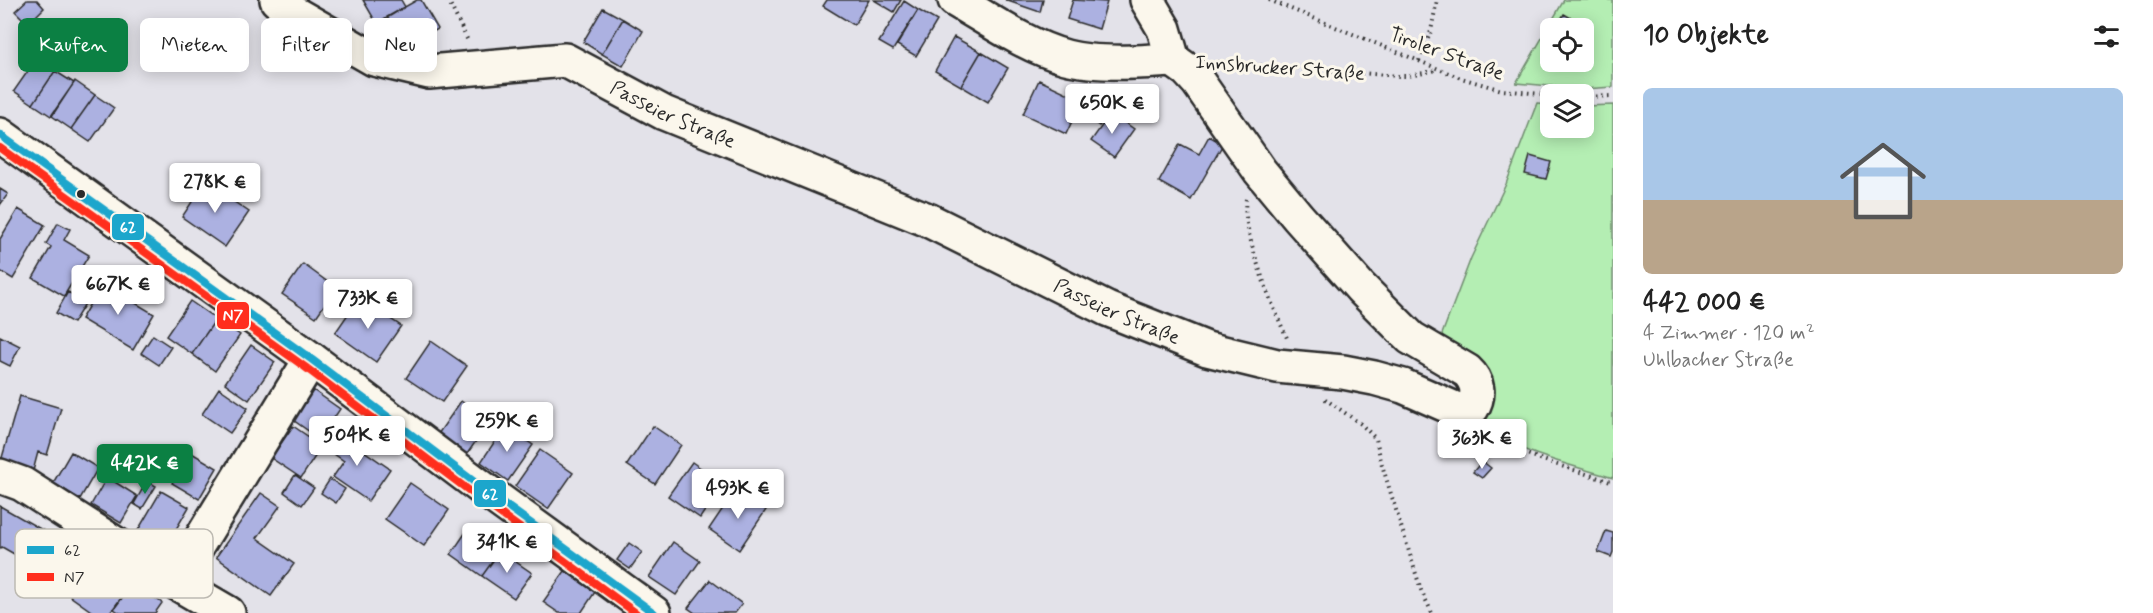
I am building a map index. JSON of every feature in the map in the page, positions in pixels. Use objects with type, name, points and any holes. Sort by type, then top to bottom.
[{"type":"street","name":"Passeier Straße","points":[[277,0],[290,11],[374,59],[429,72],[565,60],[664,113],[927,220],[1107,309],[1207,349],[1265,364],[1343,372],[1374,378],[1403,386],[1460,411],[1470,409]]},
{"type":"street","name":"Innsbrucker Straße","points":[[955,0],[1029,43],[1068,57],[1107,61],[1173,60]]},
{"type":"street","points":[[1147,0],[1164,29],[1173,60],[1198,82],[1260,171],[1340,265],[1403,332],[1419,344],[1467,371],[1473,377],[1477,396],[1470,409]]},
{"type":"street","points":[[0,135],[311,359],[654,613]]},
{"type":"street","points":[[207,529],[311,359]]},
{"type":"street","points":[[0,476],[22,484],[92,529]]},
{"type":"street","points":[[202,598],[228,613]]},
{"type":"path","points":[[448,0],[466,35]]},
{"type":"path","name":"Tiroler Straße","points":[[1269,0],[1438,70],[1502,90],[1540,94]]},
{"type":"path","points":[[1419,61],[1431,31],[1437,0]]},
{"type":"path","name":"Innsbrucker Straße","points":[[1173,60],[1399,76],[1438,70]]},
{"type":"path","points":[[1594,97],[1613,96]]},
{"type":"path","points":[[1260,171],[1251,182],[1247,196],[1246,223],[1273,307],[1302,369],[1321,395],[1361,424],[1376,439],[1383,471],[1421,590],[1432,613]]},
{"type":"path","points":[[1470,409],[1486,432],[1505,444],[1528,455],[1613,483]]},
{"type":"green space","points":[[1564,0],[1613,0],[1613,87],[1594,88],[1594,84],[1540,85],[1516,83],[1540,42],[1540,72],[1594,72],[1594,18],[1554,18]]},
{"type":"green space","points":[[1537,103],[1540,103],[1540,138],[1594,138],[1594,106],[1613,105],[1613,478],[1546,458],[1511,444],[1497,435],[1486,426],[1436,350],[1471,258],[1506,184]]},
{"type":"building","points":[[27,0],[37,0],[44,8],[34,18],[22,18],[15,11]]},
{"type":"building","points":[[363,0],[401,0],[405,7],[387,18],[374,18]]},
{"type":"building","points":[[421,0],[432,18],[388,18]]},
{"type":"building","points":[[827,0],[869,0],[854,25],[823,6]]},
{"type":"building","points":[[874,0],[901,0],[894,12]]},
{"type":"building","points":[[1005,0],[1043,0],[1040,12]]},
{"type":"building","points":[[1073,0],[1107,2],[1099,29],[1067,19]]},
{"type":"building","points":[[904,1],[918,10],[893,50],[879,42]]},
{"type":"building","points":[[603,8],[623,19],[602,54],[583,42]]},
{"type":"building","points":[[918,10],[937,21],[916,56],[897,45]]},
{"type":"building","points":[[623,19],[643,31],[623,66],[602,54]]},
{"type":"building","points":[[954,37],[981,52],[961,86],[935,71]]},
{"type":"building","points":[[981,52],[1008,68],[988,102],[961,86]]},
{"type":"building","points":[[27,72],[54,72],[33,104],[14,91]]},
{"type":"building","points":[[54,72],[74,83],[51,116],[33,104]]},
{"type":"building","points":[[1039,80],[1082,100],[1066,134],[1023,114]]},
{"type":"building","points":[[75,81],[95,95],[71,129],[52,116]]},
{"type":"building","points":[[95,95],[114,108],[90,142],[71,129]]},
{"type":"building","points":[[1102,101],[1112,108],[1099,126],[1090,119]]},
{"type":"building","points":[[1111,113],[1134,129],[1114,157],[1091,141]]},
{"type":"building","points":[[1209,136],[1223,144],[1191,200],[1159,182],[1180,144],[1199,154]]},
{"type":"building","points":[[1530,156],[1551,162],[1546,179],[1525,174]]},
{"type":"building","points":[[205,182],[249,212],[225,247],[182,217]]},
{"type":"building","points":[[0,189],[8,194],[0,205]]},
{"type":"building","points":[[18,209],[45,225],[13,279],[0,271],[0,239]]},
{"type":"building","points":[[58,223],[70,229],[64,240],[89,255],[64,296],[33,278],[51,247],[46,244]]},
{"type":"building","points":[[303,264],[336,288],[316,317],[282,294]]},
{"type":"building","points":[[102,283],[154,314],[133,350],[81,319]]},
{"type":"building","points":[[68,292],[86,302],[73,323],[56,313]]},
{"type":"building","points":[[359,298],[401,326],[376,362],[335,333]]},
{"type":"building","points":[[190,301],[216,319],[192,354],[166,336]]},
{"type":"building","points":[[216,319],[240,335],[215,371],[192,354]]},
{"type":"building","points":[[153,335],[171,347],[159,365],[141,353]]},
{"type":"building","points":[[0,336],[20,346],[10,366],[0,361]]},
{"type":"building","points":[[431,341],[467,366],[442,402],[406,378]]},
{"type":"building","points":[[251,345],[275,362],[249,400],[225,383]]},
{"type":"building","points":[[219,388],[248,408],[230,433],[202,414]]},
{"type":"building","points":[[313,390],[340,409],[320,439],[293,420]]},
{"type":"building","points":[[20,396],[61,408],[47,455],[38,452],[33,471],[1,461]]},
{"type":"building","points":[[461,401],[490,421],[467,454],[438,434]]},
{"type":"building","points":[[293,426],[322,446],[301,478],[271,458]]},
{"type":"building","points":[[505,426],[533,445],[508,481],[481,462]]},
{"type":"building","points":[[653,426],[681,445],[655,484],[627,465]]},
{"type":"building","points":[[339,427],[357,440],[354,444],[390,469],[368,501],[333,477],[344,461],[331,452]]},
{"type":"building","points":[[540,450],[573,473],[548,509],[515,486]]},
{"type":"building","points":[[71,452],[98,468],[80,499],[53,483]]},
{"type":"building","points":[[190,452],[217,468],[199,499],[172,483]]},
{"type":"building","points":[[1482,461],[1491,468],[1482,478],[1473,472]]},
{"type":"building","points":[[692,462],[723,484],[700,518],[668,496]]},
{"type":"building","points":[[295,475],[314,488],[302,505],[284,492]]},
{"type":"building","points":[[107,477],[137,496],[121,523],[91,505]]},
{"type":"building","points":[[330,479],[345,489],[336,503],[321,493]]},
{"type":"building","points":[[147,481],[156,486],[142,509],[134,504]]},
{"type":"building","points":[[410,483],[449,510],[424,546],[385,519]]},
{"type":"building","points":[[736,489],[766,510],[739,550],[709,529]]},
{"type":"building","points":[[161,491],[189,507],[176,529],[139,529]]},
{"type":"building","points":[[261,493],[280,506],[257,538],[294,564],[271,596],[216,557]]},
{"type":"building","points":[[0,506],[41,529],[15,529],[15,554],[2,547],[0,549]]},
{"type":"building","points":[[468,529],[500,551],[482,576],[451,554]]},
{"type":"building","points":[[1606,531],[1613,533],[1611,557],[1598,552]]},
{"type":"building","points":[[673,542],[700,561],[676,595],[649,577]]},
{"type":"building","points":[[629,543],[642,552],[630,569],[617,560]]},
{"type":"building","points":[[500,551],[532,573],[514,598],[482,576]]},
{"type":"building","points":[[565,571],[595,592],[581,613],[559,613],[543,602]]},
{"type":"building","points":[[710,580],[742,604],[735,613],[695,613],[688,608]]},
{"type":"building","points":[[73,598],[121,598],[110,613],[94,613]]},
{"type":"building","points":[[122,598],[155,598],[162,603],[155,613],[120,613],[114,609]]},
{"type":"transit line","name":"62","points":[[0,135],[311,359],[654,613]]},
{"type":"transit line","name":"N7","points":[[0,148],[305,367],[636,613]]}]
